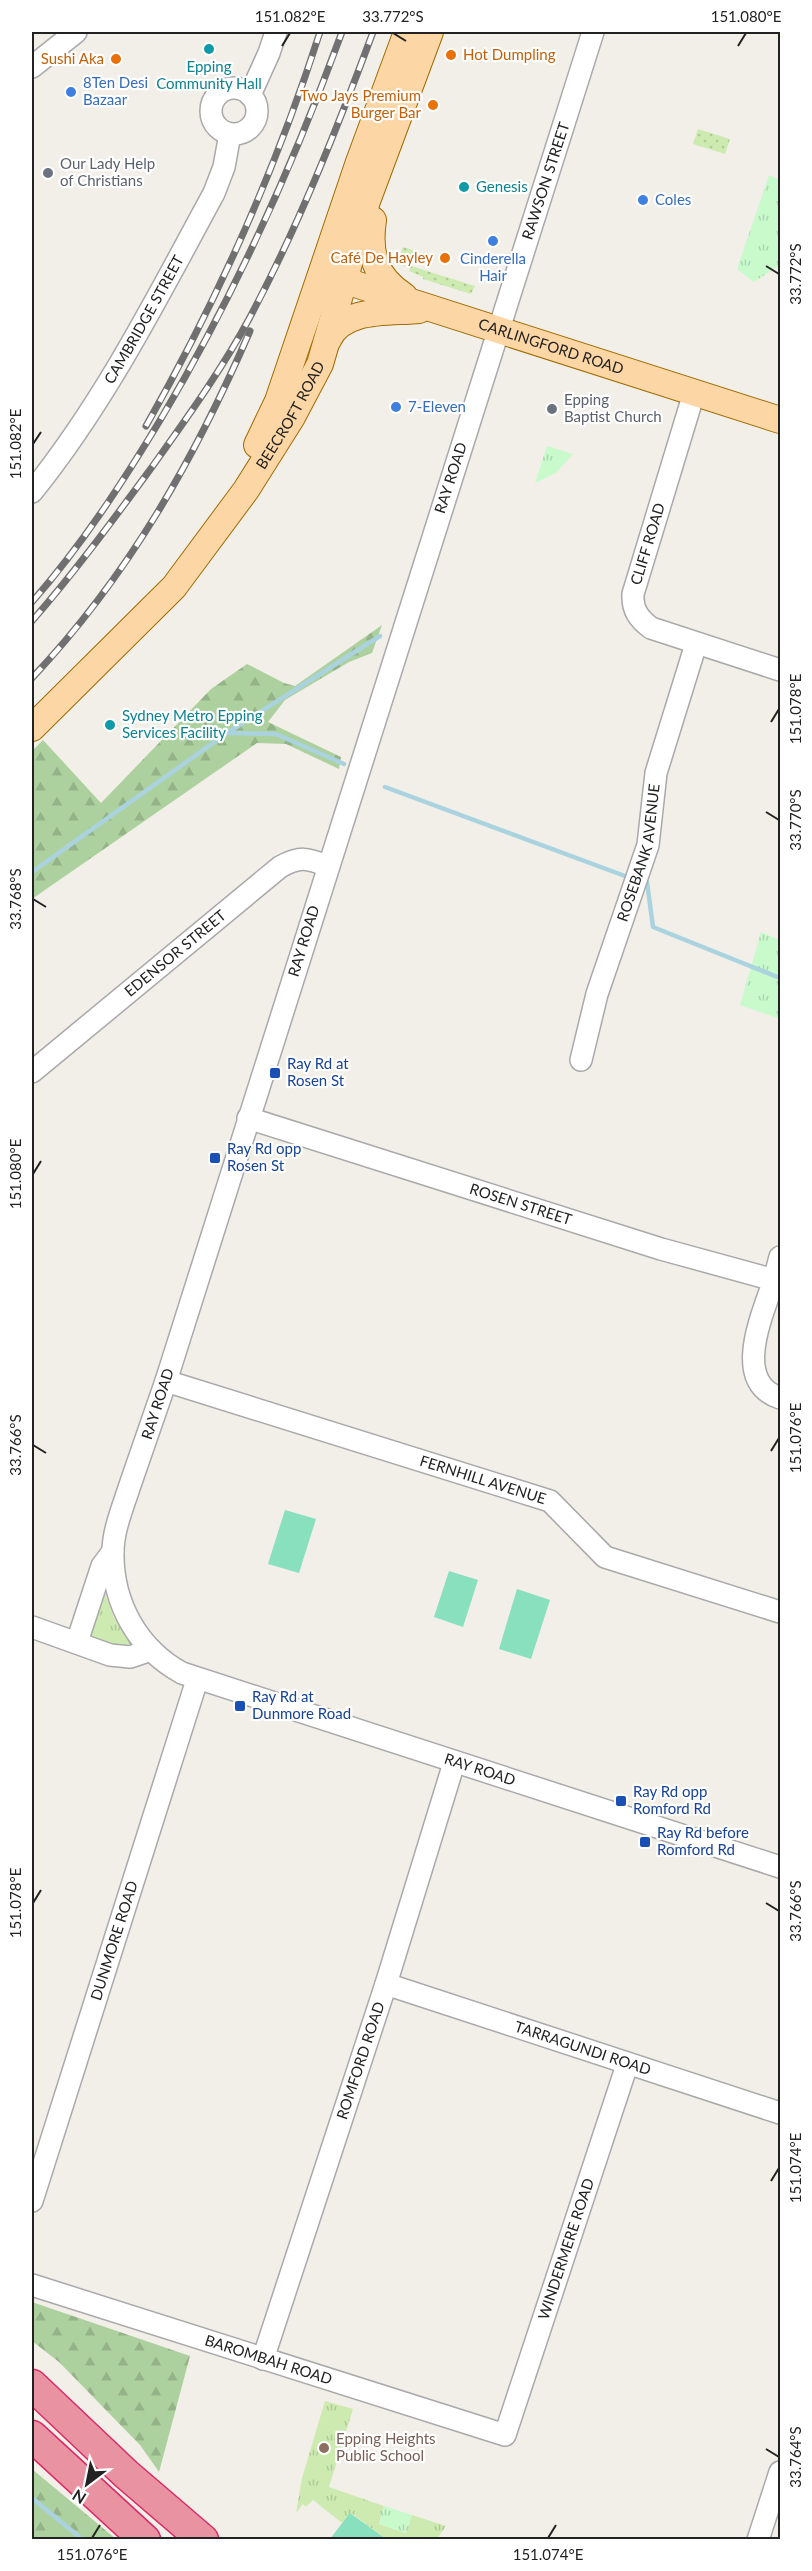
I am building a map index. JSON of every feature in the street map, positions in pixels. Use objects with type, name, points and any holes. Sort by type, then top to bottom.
[{"type":"highway","points":[[32,2385],[126,2474],[203,2540]]},
{"type":"highway","points":[[32,2436],[145,2540]]},
{"type":"main road","name":"BEECROFT ROAD","points":[[32,728],[148,615],[197,557],[252,481],[292,417],[320,364],[325,349],[333,277],[407,32]]},
{"type":"main road","name":"BEECROFT ROAD","points":[[32,709],[164,578],[245,467],[278,401],[367,201],[430,32]]},
{"type":"main road","points":[[382,162],[371,239],[373,261],[382,277],[396,290],[432,309]]},
{"type":"main road","name":"CARLINGFORD ROAD","points":[[333,277],[780,420]]},
{"type":"main road","points":[[325,349],[331,334],[346,321],[359,315],[432,309]]},
{"type":"street","points":[[32,67],[76,32]]},
{"type":"street","points":[[250,95],[270,53],[276,32]]},
{"type":"street","name":"RAWSON STREET","points":[[498,331],[594,32]]},
{"type":"street","points":[[230,89],[244,91],[250,95],[256,108],[254,122],[244,132],[230,134],[217,127],[213,121],[211,107],[213,100],[223,91],[230,89]]},
{"type":"street","name":"CAMBRIDGE STREET","points":[[32,492],[128,353],[214,193],[224,167],[230,134]]},
{"type":"street","name":"RAY ROAD","points":[[498,331],[166,1381],[116,1531],[113,1551],[117,1592],[130,1624],[151,1650],[173,1668],[197,1680],[780,1867]]},
{"type":"street","name":"CLIFF ROAD","points":[[693,393],[632,603],[636,613],[651,628],[780,670]]},
{"type":"street","name":"ROSEBANK AVENUE","points":[[581,1060],[597,994],[648,846],[656,772],[696,644]]},
{"type":"street","name":"EDENSOR STREET","points":[[32,1072],[280,867],[293,859],[309,859],[327,866]]},
{"type":"street","name":"ROSEN STREET","points":[[248,1118],[661,1249],[774,1280]]},
{"type":"street","points":[[780,1257],[757,1336],[753,1360],[759,1381],[771,1394],[780,1398]]},
{"type":"street","name":"FERNHILL AVENUE","points":[[166,1381],[550,1501],[605,1557],[780,1612]]},
{"type":"street","name":"RAY ROAD","points":[[77,1642],[102,1566],[113,1551]]},
{"type":"street","points":[[32,1627],[120,1657],[138,1655],[151,1650]]},
{"type":"street","name":"DUNMORE ROAD","points":[[32,2201],[197,1680]]},
{"type":"street","name":"ROMFORD ROAD","points":[[263,2359],[386,1984],[454,1763]]},
{"type":"street","name":"TARRAGUNDI ROAD","points":[[386,1984],[627,2065],[780,2113]]},
{"type":"street","name":"WINDERMERE ROAD","points":[[505,2435],[627,2065]]},
{"type":"street","name":"BAROMBAH ROAD","points":[[32,2285],[505,2435]]},
{"type":"street","points":[[758,2540],[780,2472]]},
{"type":"green space","points":[[698,129],[730,139],[725,154],[693,144]]},
{"type":"green space","points":[[769,175],[780,180],[780,265],[754,282],[737,269]]},
{"type":"green space","points":[[403,247],[416,251],[411,266],[475,286],[471,294],[423,279],[409,271],[410,268],[397,264]]},
{"type":"green space","points":[[547,446],[573,454],[556,473],[535,483]]},
{"type":"green space","points":[[382,625],[372,653],[349,662],[285,700],[268,722],[341,757],[339,769],[286,744],[257,743],[32,899],[32,751],[43,740],[101,803],[211,689],[247,664],[284,683],[295,686]]},
{"type":"green space","points":[[761,932],[780,940],[780,1019],[740,1005]]},
{"type":"green space","points":[[285,1510],[316,1519],[299,1573],[268,1564]]},
{"type":"green space","points":[[449,1571],[478,1580],[463,1627],[434,1617]]},
{"type":"green space","points":[[103,1588],[114,1618],[131,1644],[108,1644],[98,1640],[89,1632]]},
{"type":"green space","points":[[517,1589],[550,1600],[531,1659],[499,1649]]},
{"type":"green space","points":[[32,2302],[190,2356],[159,2472],[140,2445],[59,2362],[32,2341]]},
{"type":"green space","points":[[325,2401],[353,2409],[329,2487],[384,2506],[379,2524],[406,2533],[412,2515],[446,2526],[437,2539],[386,2539],[351,2513],[342,2523],[313,2500],[306,2507],[303,2504],[296,2513],[302,2478]]},
{"type":"green space","points":[[32,2469],[116,2539],[32,2539]]},
{"type":"green space","points":[[384,2506],[412,2515],[406,2533],[379,2524]]},
{"type":"green space","points":[[350,2513],[386,2539],[330,2539]]},
{"type":"waterway","points":[[32,872],[227,733],[380,636]]},
{"type":"waterway","points":[[227,733],[276,734],[344,764]]},
{"type":"waterway","points":[[385,787],[625,876]]},
{"type":"waterway","points":[[647,882],[653,927],[780,978]]},
{"type":"waterway","points":[[32,2498],[83,2540]]},
{"type":"railway","points":[[146,426],[197,331],[243,234],[284,134],[320,32]]},
{"type":"railway","points":[[32,602],[68,558],[117,489],[189,371],[261,229],[342,32]]},
{"type":"railway","points":[[32,621],[79,565],[152,467],[227,357],[267,284],[300,213],[331,141],[373,32]]},
{"type":"railway","points":[[32,678],[67,639],[129,557],[182,470],[229,379],[250,331]]},
{"type":"place","name":"Epping Community Hall","points":[[209,49]]},
{"type":"place","name":"Hot Dumpling","points":[[451,55]]},
{"type":"place","name":"Sushi Aka","points":[[116,59]]},
{"type":"place","name":"8Ten Desi Bazaar","points":[[71,92]]},
{"type":"place","name":"Two Jays Premium Burger Bar","points":[[433,105]]},
{"type":"place","name":"Our Lady Help of Christians","points":[[48,173]]},
{"type":"place","name":"Genesis","points":[[464,187]]},
{"type":"place","name":"Coles","points":[[643,200]]},
{"type":"place","name":"Cinderella Hair","points":[[493,241]]},
{"type":"place","name":"Café De Hayley","points":[[445,258]]},
{"type":"place","name":"7-Eleven","points":[[396,407]]},
{"type":"place","name":"Epping Baptist Church","points":[[552,409]]},
{"type":"place","name":"Sydney Metro Epping Services Facility","points":[[110,725]]},
{"type":"place","name":"Ray Rd at Rosen St","points":[[275,1073]]},
{"type":"place","name":"Ray Rd opp Rosen St","points":[[215,1158]]},
{"type":"place","name":"Ray Rd at Dunmore Road","points":[[240,1706]]},
{"type":"place","name":"Ray Rd opp Romford Rd","points":[[621,1801]]},
{"type":"place","name":"Ray Rd before Romford Rd","points":[[645,1842]]},
{"type":"place","name":"Epping Heights Public School","points":[[324,2448]]}]
